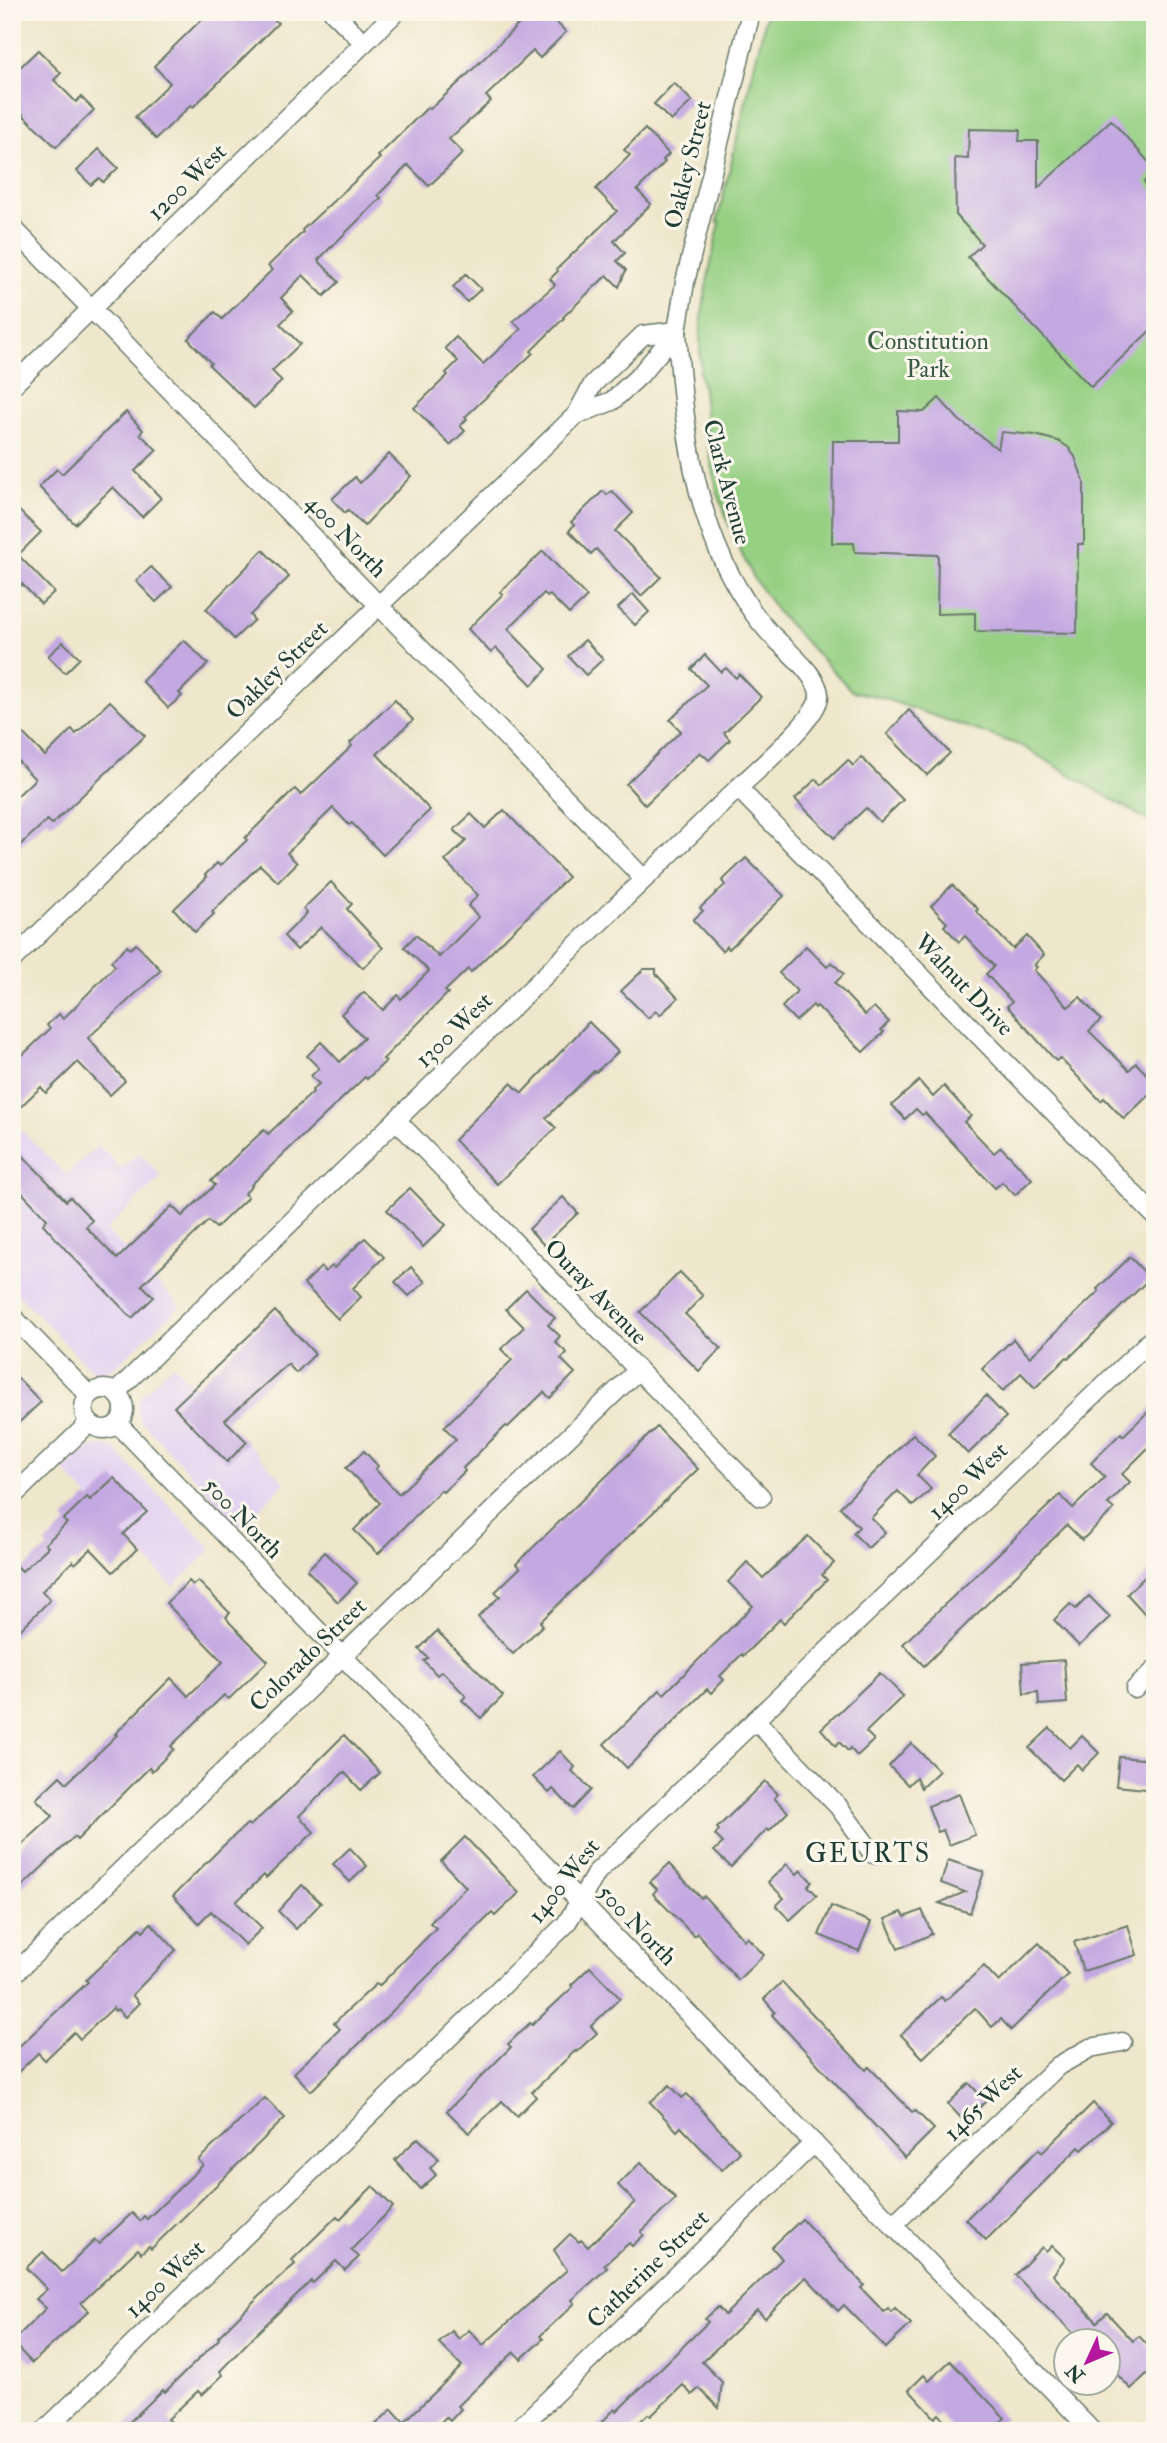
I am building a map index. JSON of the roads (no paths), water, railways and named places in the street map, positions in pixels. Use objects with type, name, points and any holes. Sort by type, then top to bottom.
[{"type":"street","points":[[333,12],[364,43]]},
{"type":"street","name":"1200 West","points":[[12,386],[396,12]]},
{"type":"street","name":"Oakley Street","points":[[576,415],[612,401],[640,375],[677,331],[685,282],[751,12]]},
{"type":"street","name":"400 North","points":[[12,227],[644,879]]},
{"type":"street","name":"Oakley Street","points":[[12,960],[576,415],[593,384],[643,335],[677,331]]},
{"type":"street","name":"Clark Avenue","points":[[677,331],[682,405],[698,488],[709,526],[724,563],[743,597],[765,628],[809,674],[819,696]]},
{"type":"street","name":"1300 West","points":[[115,1393],[805,723],[819,696]]},
{"type":"street","name":"Walnut Drive","points":[[738,788],[1155,1216]]},
{"type":"street","name":"Ouray Avenue","points":[[396,1120],[761,1497]]},
{"type":"street","points":[[12,1315],[89,1395]]},
{"type":"street","name":"1400 West","points":[[44,2431],[561,1930],[597,1872],[1155,1336]]},
{"type":"street","name":"Colorado Street","points":[[12,1976],[638,1370]]},
{"type":"street","points":[[101,1389],[115,1393],[124,1408],[118,1424],[103,1429],[89,1423],[84,1407],[89,1395],[101,1389]]},
{"type":"street","points":[[12,1497],[89,1423]]},
{"type":"street","name":"500 North","points":[[118,1424],[1092,2431]]},
{"type":"street","points":[[1135,1689],[1155,1670]]},
{"type":"street","points":[[755,1720],[838,1805],[873,1854]]},
{"type":"street","name":"1465 West","points":[[893,2225],[1058,2066],[1090,2048],[1122,2042]]},
{"type":"street","name":"Catherine Street","points":[[516,2431],[814,2143]]},
{"type":"district","name":"GEURTS","points":[[868,1854]]},
{"type":"park label","name":"Constitution Park","points":[[928,355]]}]
